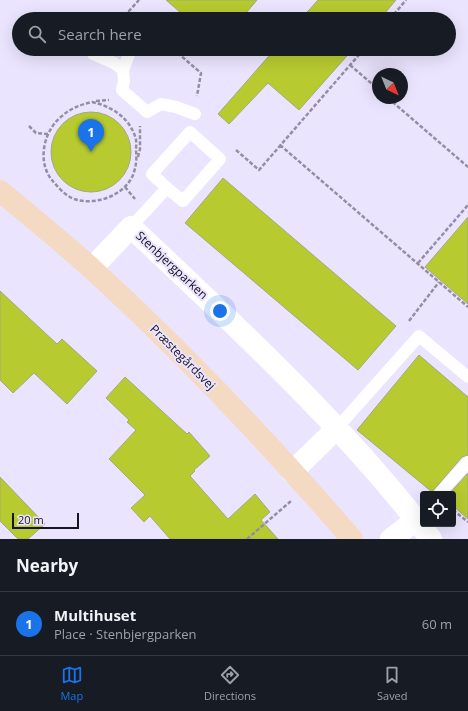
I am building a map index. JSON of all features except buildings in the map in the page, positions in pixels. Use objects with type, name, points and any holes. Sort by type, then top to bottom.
[{"type":"street","name":"Præstegårdsvej","points":[[0,191],[92,268],[202,374],[307,487],[352,539]]},
{"type":"street","name":"Stenbjergparken","points":[[92,268],[131,228],[256,344],[420,516]]},
{"type":"street","points":[[292,472],[337,428]]},
{"type":"street","points":[[391,539],[420,516]]},
{"type":"street","name":"Stenbjergparken","points":[[425,527],[431,539]]},
{"type":"lane","points":[[98,56],[114,63],[123,70]]},
{"type":"lane","points":[[128,56],[123,70],[124,81],[122,90],[147,112],[161,104],[176,106],[195,114]]},
{"type":"lane","points":[[190,132],[220,159],[182,201],[167,188],[152,174],[190,132]]},
{"type":"lane","points":[[131,228],[167,188]]},
{"type":"lane","points":[[337,428],[418,336],[468,377]]},
{"type":"lane","points":[[442,491],[468,462]]},
{"type":"path","points":[[130,12],[129,11],[139,0]]},
{"type":"path","points":[[396,12],[406,0]]},
{"type":"path","points":[[181,56],[201,73],[195,114]]},
{"type":"path","points":[[236,149],[259,170],[358,56]]},
{"type":"path","points":[[350,65],[372,85]]},
{"type":"path","points":[[137,161],[136,136],[128,122],[104,104],[92,102],[76,106],[60,116],[48,134],[42,155],[48,174],[58,188],[73,198],[89,202],[107,198],[125,187],[133,175],[137,161],[140,149],[139,128],[147,112]]},
{"type":"path","points":[[395,104],[468,167]]},
{"type":"path","points":[[29,126],[36,133],[48,134]]},
{"type":"path","points":[[280,146],[468,307]]},
{"type":"path","points":[[418,263],[468,205]]},
{"type":"path","points":[[247,539],[307,487]]},
{"type":"path","points":[[456,512],[468,522]]},
{"type":"place","name":"Multihuset","points":[[91,152]]}]
